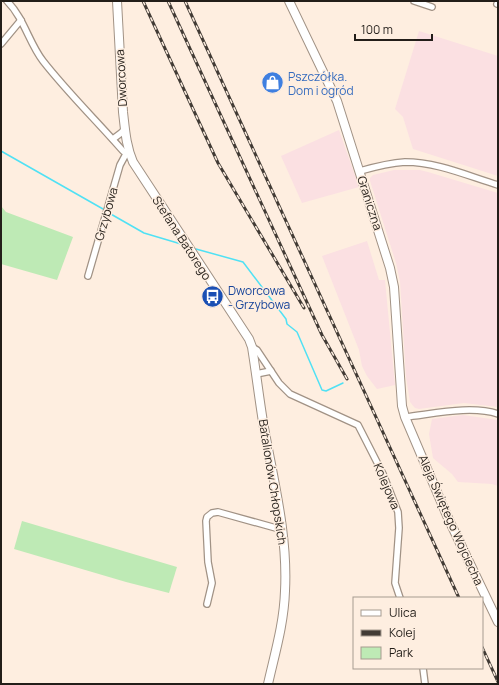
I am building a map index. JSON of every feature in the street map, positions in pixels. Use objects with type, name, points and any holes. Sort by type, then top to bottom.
[{"type":"street","name":"Stefana Batorego","points":[[8,1],[15,9],[42,60],[88,114],[128,154],[249,339],[252,347],[257,350],[279,383],[290,394],[358,425]]},
{"type":"street","name":"Dworcowa","points":[[117,1],[124,129],[128,154]]},
{"type":"street","name":"Graniczna","points":[[289,1],[337,101],[390,268],[394,287],[402,406],[405,417]]},
{"type":"street","points":[[414,1],[432,7]]},
{"type":"street","points":[[1,44],[21,20]]},
{"type":"street","points":[[112,139],[124,129]]},
{"type":"street","name":"Grzybowa","points":[[88,276],[120,165],[128,154]]},
{"type":"street","points":[[360,171],[387,164],[405,162],[429,164],[498,185]]},
{"type":"street","name":"Batalionów Chłopskich","points":[[252,347],[263,422],[283,530],[285,575],[284,607],[282,623],[268,684]]},
{"type":"street","points":[[256,374],[271,371]]},
{"type":"street","points":[[405,417],[460,411],[483,411],[498,414]]},
{"type":"street","name":"Aleja Świętego Wojciecha","points":[[405,417],[448,518],[498,622]]},
{"type":"street","name":"Kolejowa","points":[[358,425],[383,474],[398,512],[399,528],[394,583],[400,597]]},
{"type":"street","points":[[207,604],[212,583],[208,562],[206,528],[206,521],[209,515],[216,512],[283,530]]},
{"type":"street","points":[[423,669],[425,684]]},
{"type":"shaded area","points":[[419,31],[498,56],[498,176],[413,149],[403,117],[395,109]]},
{"type":"shaded area","points":[[339,130],[359,187],[302,203],[281,156]]},
{"type":"shaded area","points":[[394,170],[420,170],[498,193],[498,407],[464,403],[419,409],[415,408],[410,402],[406,377],[400,282],[396,263],[370,181],[370,178],[373,175]]},
{"type":"shaded area","points":[[367,241],[379,280],[385,280],[395,385],[377,389],[367,376],[362,366],[359,350],[322,256]]},
{"type":"shaded area","points":[[463,415],[498,420],[498,486],[492,484],[458,482],[452,474],[433,458],[429,434],[432,419]]},
{"type":"green space","points":[[1,206],[6,212],[73,237],[57,280],[1,264]]},
{"type":"green space","points":[[22,521],[177,567],[169,593],[14,549]]},
{"type":"waterway","points":[[1,151],[103,209]]},
{"type":"waterway","points":[[109,213],[144,233],[181,244]]},
{"type":"waterway","points":[[196,249],[243,262],[286,319],[287,324],[297,332],[322,390],[326,391],[343,383]]},
{"type":"railway","points":[[143,1],[218,163],[304,308]]},
{"type":"railway","points":[[168,1],[322,335],[347,379]]},
{"type":"railway","points":[[185,1],[459,597]]},
{"type":"railway","points":[[483,649],[498,682]]},
{"type":"place","name":"Pszczółka. Dom i ogród","points":[[272,83]]},
{"type":"place","name":"Dworcowa - Grzybowa","points":[[213,297]]}]
